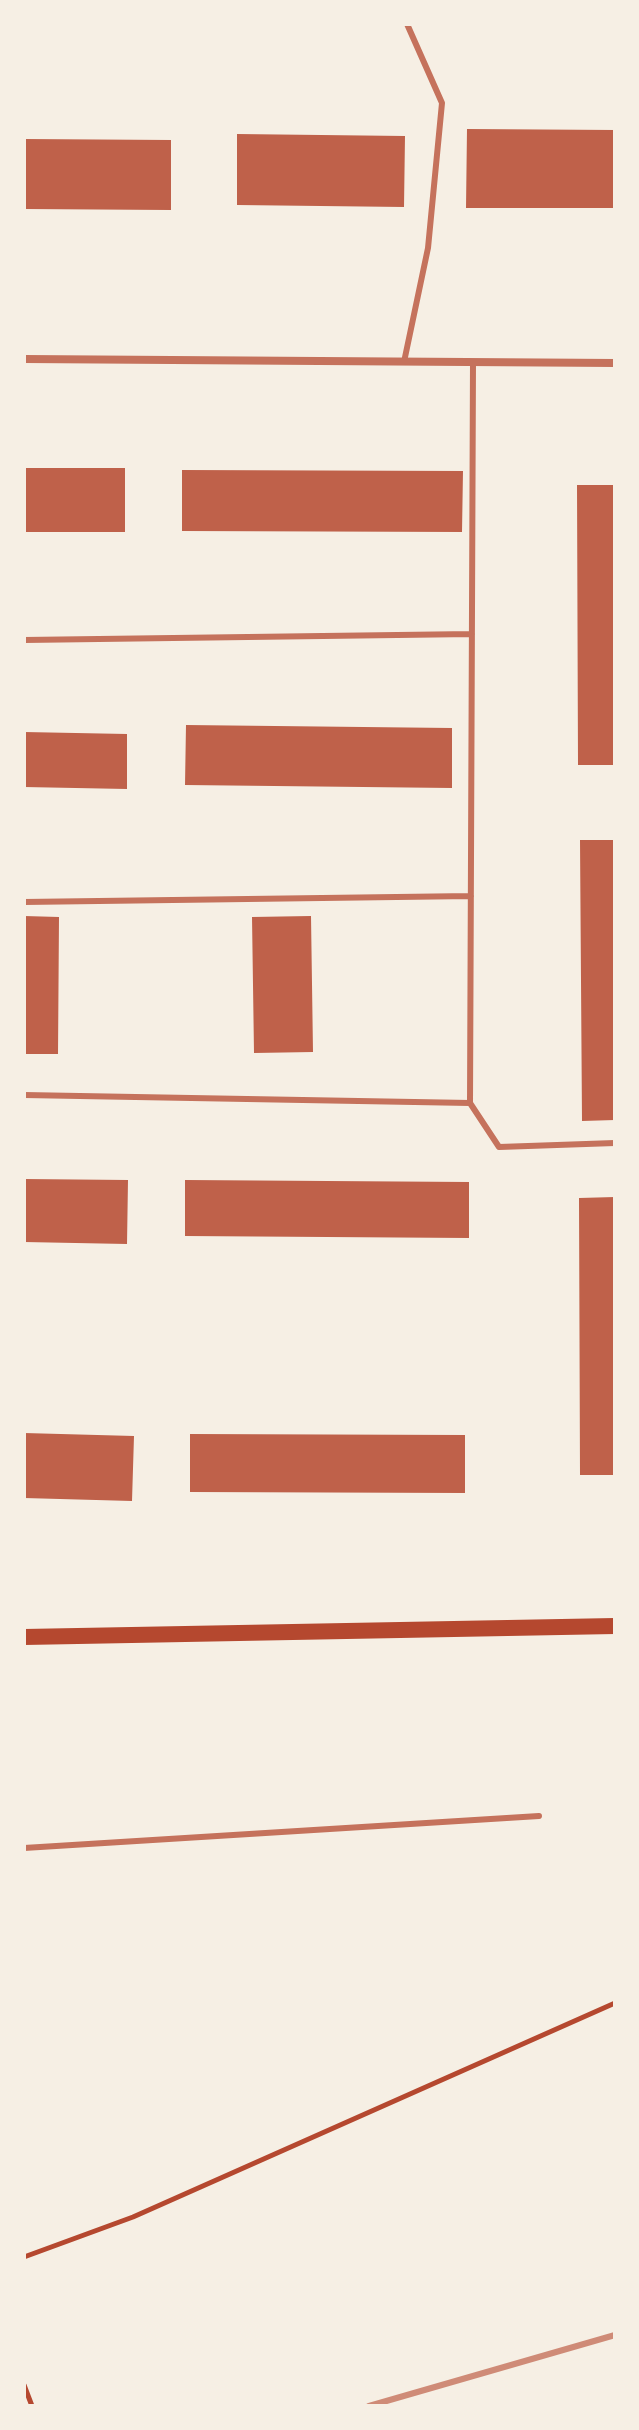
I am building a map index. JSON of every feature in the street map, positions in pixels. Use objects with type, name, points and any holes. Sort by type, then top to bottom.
[{"type":"main road","points":[[24,1637],[615,1626]]},
{"type":"street","points":[[24,359],[615,363]]},
{"type":"lane","points":[[404,362],[428,248],[442,103],[407,24]]},
{"type":"lane","points":[[473,362],[470,1103],[499,1147],[615,1143]]},
{"type":"lane","points":[[24,640],[472,634]]},
{"type":"lane","points":[[24,902],[471,896]]},
{"type":"lane","points":[[24,1095],[470,1103]]},
{"type":"lane","points":[[24,1848],[539,1816]]},
{"type":"path","points":[[24,2257],[133,2217],[615,2003]]},
{"type":"path","points":[[24,2385],[32,2406]]},
{"type":"building","points":[[467,129],[615,130],[615,208],[466,208]]},
{"type":"building","points":[[237,134],[405,136],[404,207],[237,205]]},
{"type":"building","points":[[24,139],[171,140],[171,210],[24,209]]},
{"type":"building","points":[[24,468],[125,468],[125,532],[24,532]]},
{"type":"building","points":[[182,470],[463,471],[462,532],[182,531]]},
{"type":"building","points":[[577,485],[615,485],[615,765],[578,765]]},
{"type":"building","points":[[186,725],[452,728],[452,788],[185,785]]},
{"type":"building","points":[[24,732],[127,734],[127,789],[24,787]]},
{"type":"building","points":[[580,840],[615,840],[615,1120],[582,1121]]},
{"type":"building","points":[[24,916],[59,917],[58,1054],[24,1054]]},
{"type":"building","points":[[311,916],[313,1052],[254,1053],[252,917]]},
{"type":"building","points":[[24,1179],[128,1180],[127,1244],[24,1242]]},
{"type":"building","points":[[185,1180],[469,1182],[469,1238],[185,1236]]},
{"type":"building","points":[[615,1197],[615,1475],[580,1475],[579,1198]]},
{"type":"building","points":[[24,1433],[134,1436],[132,1501],[24,1498]]},
{"type":"building","points":[[190,1434],[465,1435],[465,1493],[190,1492]]},
{"type":"railway","points":[[369,2406],[615,2335]]}]
